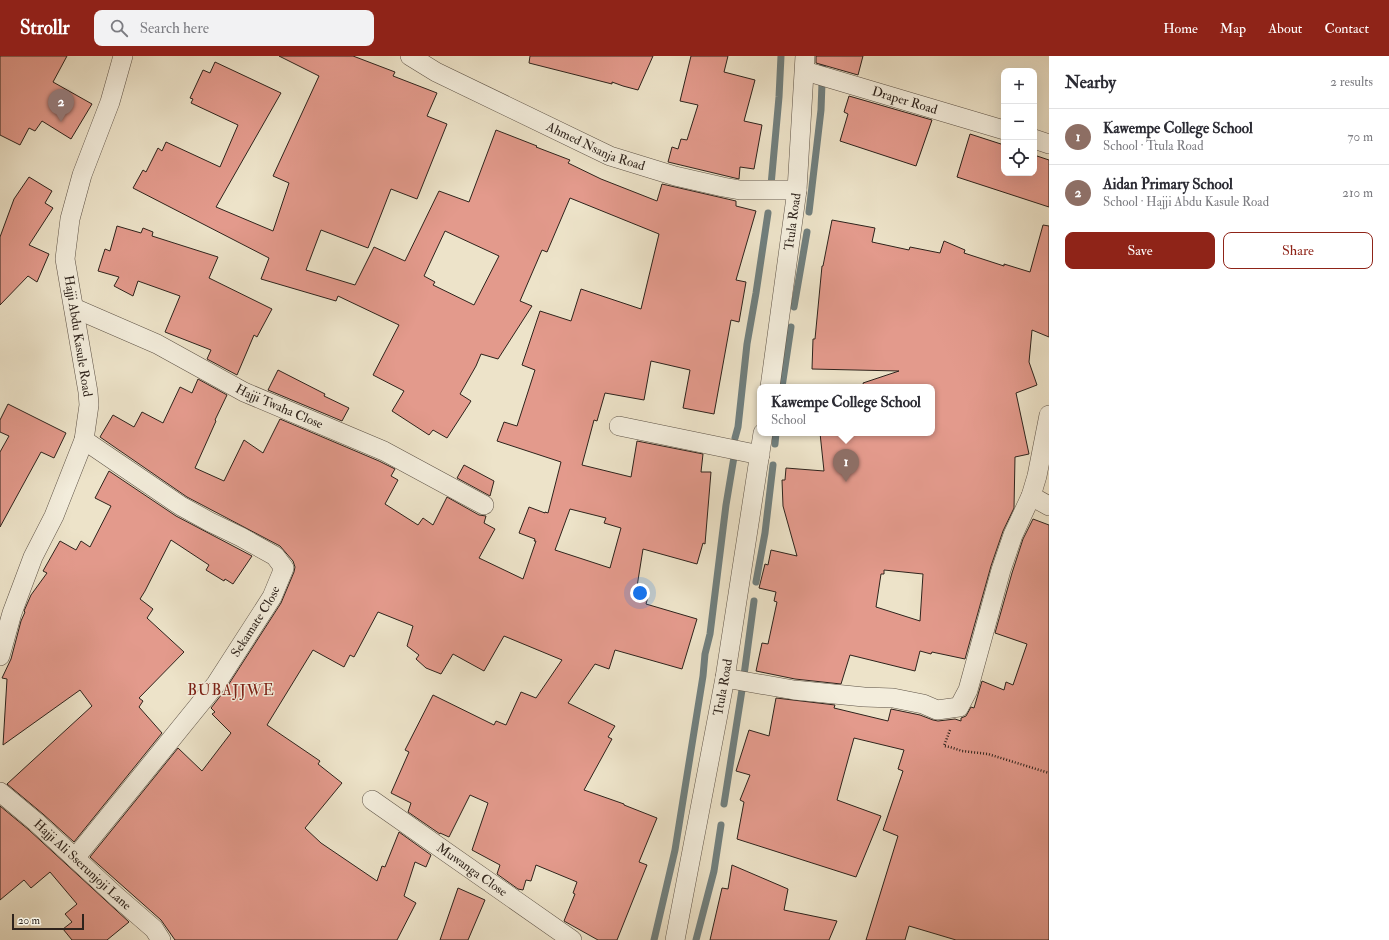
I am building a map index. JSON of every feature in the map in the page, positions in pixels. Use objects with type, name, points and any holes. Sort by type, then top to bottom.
[{"type":"street","name":"Hajji Abdu Kasule Road","points":[[0,656],[12,613],[33,557],[54,516],[84,440],[89,405],[88,392],[65,259],[70,219],[82,175],[110,102],[122,56]]},
{"type":"street","name":"Ahmed Nsanja Road","points":[[410,56],[436,72],[610,156],[675,176],[723,187],[740,190],[797,190]]},
{"type":"street","name":"Ttula Road","points":[[770,384],[797,190],[805,63]]},
{"type":"street","name":"Draper Road","points":[[805,63],[1001,129]]},
{"type":"street","points":[[1037,141],[1049,144]]},
{"type":"street","name":"Hajji Twaha Close","points":[[74,308],[157,344],[244,392],[384,451],[484,505]]},
{"type":"street","points":[[725,678],[794,690],[864,697],[893,698],[923,704],[937,710],[958,707],[968,690],[1001,570],[1013,535],[1031,496],[1037,476],[1049,415]]},
{"type":"street","points":[[619,426],[760,455]]},
{"type":"street","name":"Ttula Road","points":[[675,940],[725,678],[763,436]]},
{"type":"street","name":"Sekamate Close","points":[[75,858],[216,684],[272,597],[284,568],[275,556],[181,506],[84,440]]},
{"type":"street","points":[[1031,496],[1049,506]]},
{"type":"street","name":"Hajji Ali Sserunjoji Lane","points":[[0,792],[36,822],[154,929],[161,940]]},
{"type":"street","name":"Muwanga Close","points":[[372,800],[572,940]]},
{"type":"path","points":[[958,707],[944,746],[962,751],[988,754],[1049,773]]},
{"type":"building","points":[[0,56],[67,56],[53,82],[92,104],[71,139],[42,121],[35,131],[29,128],[20,145],[0,135]]},
{"type":"building","points":[[279,56],[353,56],[395,72],[393,76],[437,93],[427,116],[447,124],[417,199],[391,189],[368,248],[321,230],[306,270],[355,285],[374,247],[405,261],[439,191],[469,202],[496,130],[570,160],[568,163],[601,179],[657,201],[662,184],[736,201],[736,206],[756,211],[736,280],[746,282],[739,322],[731,320],[714,414],[683,408],[690,370],[651,361],[644,400],[605,393],[597,421],[594,420],[582,465],[631,477],[637,441],[703,454],[701,472],[711,472],[705,544],[703,543],[697,564],[643,549],[636,593],[648,597],[646,604],[697,619],[682,669],[615,650],[609,669],[595,664],[568,703],[615,726],[608,737],[612,739],[584,790],[624,804],[657,818],[639,862],[647,865],[617,940],[598,940],[564,921],[575,894],[573,893],[577,882],[536,865],[531,881],[526,880],[523,890],[518,889],[497,874],[500,865],[472,850],[488,803],[470,795],[449,837],[440,834],[408,812],[411,803],[391,793],[409,752],[405,750],[433,695],[494,725],[496,721],[506,725],[521,692],[536,698],[562,660],[504,636],[484,671],[453,654],[441,674],[426,668],[416,659],[419,655],[407,646],[413,626],[378,612],[354,657],[350,655],[344,667],[313,650],[267,725],[320,761],[318,764],[342,783],[305,828],[321,843],[377,881],[382,866],[385,867],[399,832],[431,855],[426,867],[415,862],[404,896],[416,903],[397,940],[175,940],[161,920],[90,857],[178,748],[202,771],[231,733],[212,714],[215,712],[211,708],[225,690],[281,603],[295,567],[293,561],[280,546],[187,497],[100,437],[113,415],[134,427],[142,412],[163,423],[180,387],[192,393],[198,379],[227,395],[195,468],[224,481],[244,440],[263,453],[280,419],[395,469],[391,476],[398,480],[385,504],[418,525],[423,518],[433,525],[447,497],[479,515],[486,516],[484,523],[495,529],[479,558],[523,579],[536,541],[534,541],[535,539],[519,533],[529,507],[548,513],[561,462],[497,441],[504,422],[517,426],[535,370],[522,365],[540,311],[571,321],[581,289],[641,309],[659,234],[570,198],[547,252],[542,250],[520,301],[532,306],[498,359],[481,354],[460,394],[471,401],[447,438],[433,430],[429,435],[392,411],[404,391],[373,375],[399,325],[338,296],[336,301],[261,279],[269,258],[133,188],[143,170],[146,172],[158,148],[162,151],[166,142],[220,167],[238,125],[191,103],[193,99],[190,98],[203,70],[210,73],[215,62],[281,93],[216,207],[273,231],[289,183],[273,176],[319,76]],"holes":[[[445,231],[499,256],[474,305],[433,285],[435,282],[424,276]],[[570,509],[606,518],[604,523],[621,528],[610,568],[555,550]]]},
{"type":"building","points":[[530,56],[653,56],[638,90],[612,82],[612,84],[529,63]]},
{"type":"building","points":[[691,56],[728,56],[724,72],[755,80],[744,121],[762,125],[754,169],[740,167],[739,179],[668,162],[672,147],[678,149],[681,139],[687,140],[698,105],[680,101]]},
{"type":"building","points":[[816,56],[863,56],[858,75],[816,63]]},
{"type":"building","points":[[849,96],[932,120],[916,166],[840,141],[848,114],[844,112]]},
{"type":"building","points":[[970,134],[1001,144],[1001,176],[1037,176],[1037,156],[1049,160],[1049,207],[957,177]]},
{"type":"building","points":[[29,177],[52,191],[45,203],[53,208],[29,245],[49,254],[37,282],[28,276],[0,305],[0,237],[14,199]]},
{"type":"building","points":[[832,220],[875,228],[872,242],[909,250],[910,247],[940,253],[944,241],[965,250],[964,253],[1004,266],[1004,264],[1030,272],[1043,225],[1049,226],[1049,337],[1032,330],[1029,362],[1037,385],[1016,393],[1029,454],[1015,457],[1014,508],[1003,531],[991,566],[965,659],[920,651],[915,671],[850,655],[841,684],[795,679],[756,671],[762,643],[768,644],[777,602],[774,601],[776,592],[759,588],[765,564],[768,565],[771,550],[797,556],[783,506],[782,480],[785,480],[786,468],[824,471],[820,436],[935,436],[935,384],[863,384],[899,371],[812,369],[813,339],[815,339],[822,266]],"holes":[[[884,570],[923,574],[920,621],[876,607],[881,574],[884,574]]]},
{"type":"building","points":[[117,226],[141,233],[143,228],[153,232],[152,236],[218,257],[209,278],[272,309],[257,337],[254,335],[237,375],[207,359],[211,350],[165,332],[180,296],[138,281],[133,296],[114,286],[119,277],[98,271],[105,249],[110,251]]},
{"type":"building","points":[[278,370],[325,394],[324,396],[349,408],[342,421],[268,390]]},
{"type":"building","points":[[8,404],[66,433],[54,458],[41,452],[0,527],[0,452],[9,436],[0,432],[0,420]]},
{"type":"building","points":[[464,465],[494,481],[490,496],[457,478]]},
{"type":"building","points":[[109,471],[176,516],[252,556],[233,584],[225,579],[224,581],[206,570],[209,565],[171,540],[140,599],[153,609],[147,618],[184,652],[139,698],[143,701],[139,707],[162,733],[74,842],[7,784],[92,706],[80,690],[3,745],[7,679],[2,678],[11,659],[21,621],[25,612],[24,611],[31,595],[47,573],[43,571],[60,541],[76,550],[81,541],[90,547],[111,506],[95,498]]},
{"type":"building","points":[[1033,519],[1049,525],[1049,940],[956,940],[909,926],[905,940],[866,940],[898,836],[883,830],[903,771],[898,769],[904,750],[854,738],[837,800],[881,816],[856,877],[737,839],[744,802],[740,800],[750,775],[736,771],[749,730],[769,736],[776,698],[835,705],[834,708],[888,721],[891,709],[920,715],[938,721],[955,719],[961,721],[961,718],[966,716],[971,707],[974,708],[982,681],[1004,690],[1006,682],[1013,685],[1027,644],[995,633],[1023,539]]},
{"type":"building","points":[[0,806],[29,830],[129,922],[107,940],[72,940],[63,929],[72,922],[65,914],[77,904],[50,872],[31,888],[24,880],[0,900]]},
{"type":"building","points":[[732,865],[788,889],[784,910],[837,921],[829,940],[710,940],[722,888],[728,889]]},
{"type":"building","points":[[458,888],[485,900],[468,940],[440,940]]},
{"type":"waterway","points":[[771,185],[781,56]]},
{"type":"waterway","points":[[809,212],[821,110],[823,56]]},
{"type":"waterway","points":[[735,438],[738,427],[747,344],[768,213]]},
{"type":"waterway","points":[[794,307],[807,232]]},
{"type":"waterway","points":[[782,384],[791,327]]},
{"type":"waterway","points":[[775,444],[776,436]]},
{"type":"waterway","points":[[654,940],[675,850],[703,676],[705,654],[710,634],[726,505],[734,457]]},
{"type":"waterway","points":[[756,582],[765,533],[773,465]]},
{"type":"waterway","points":[[724,804],[754,601]]},
{"type":"waterway","points":[[696,940],[714,871],[721,825]]},
{"type":"place","name":"Aidan Primary School","points":[[61,122]]},
{"type":"place","name":"Kawempe College School","points":[[846,482]]},
{"type":"district","name":"BUBAJJWE","points":[[231,690]]}]
